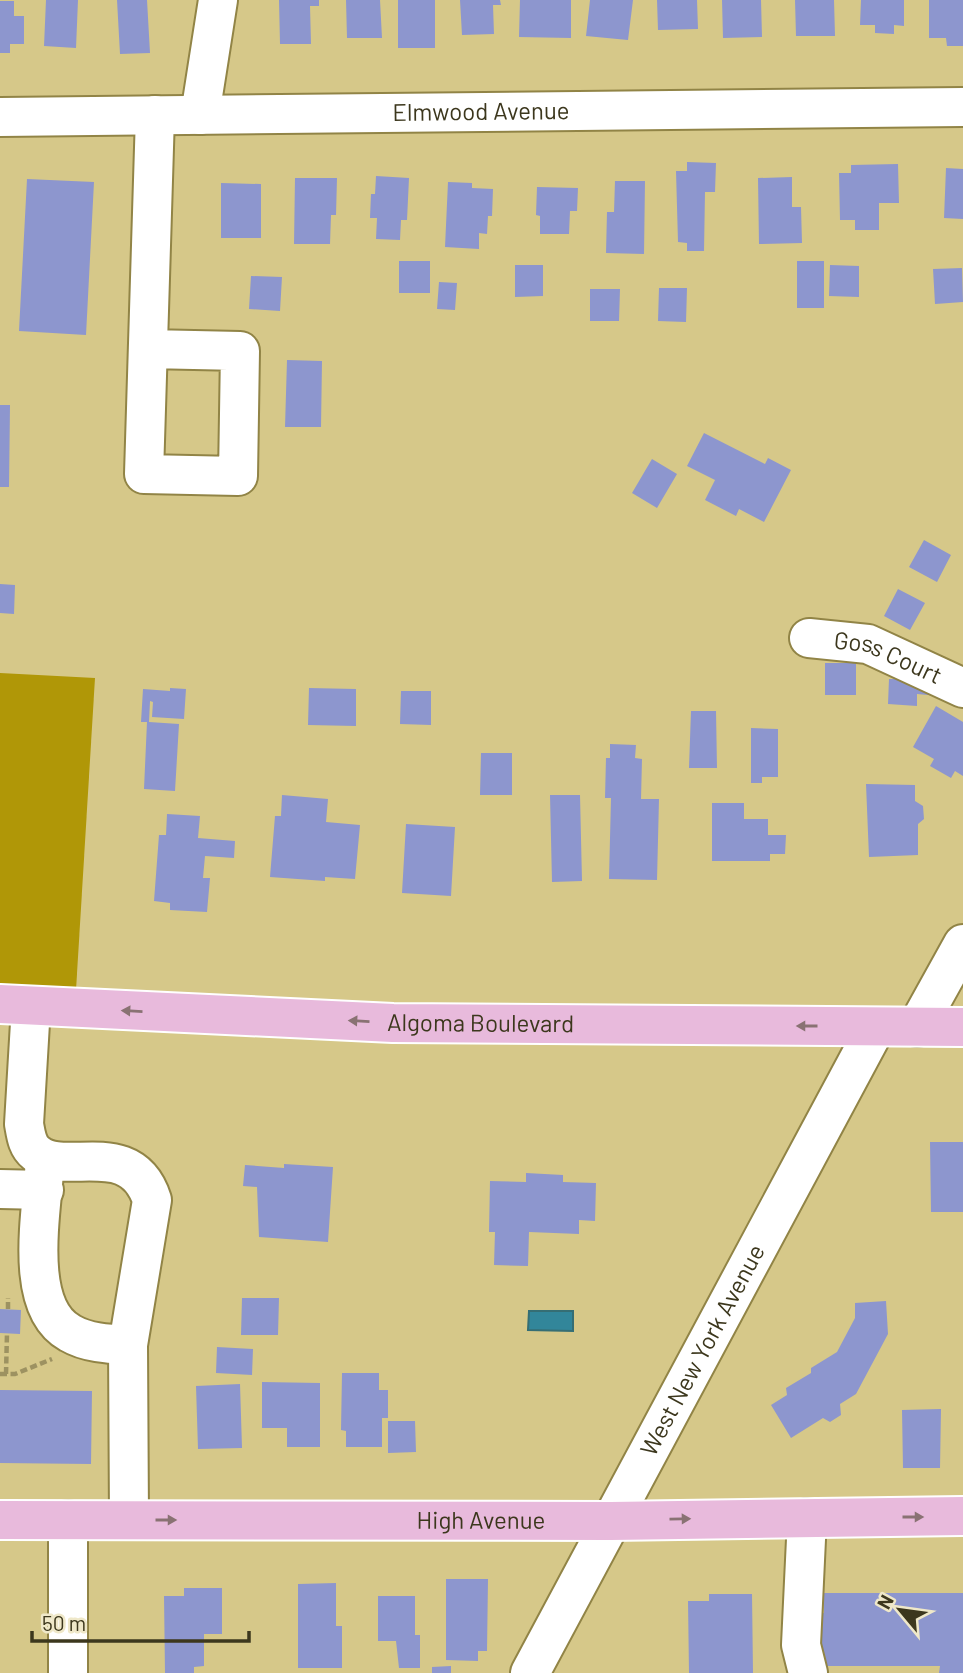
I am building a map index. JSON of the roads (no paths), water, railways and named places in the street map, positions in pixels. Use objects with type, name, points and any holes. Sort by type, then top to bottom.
[{"type":"main road","name":"Algoma Boulevard","points":[[15,1005],[393,1023],[963,1027]]},
{"type":"main road","name":"High Avenue","points":[[0,1520],[611,1521],[963,1516]]},
{"type":"street","points":[[200,115],[218,0]]},
{"type":"street","name":"Elmwood Avenue","points":[[0,117],[963,107]]},
{"type":"street","points":[[148,349],[155,116]]},
{"type":"street","name":"Goss Court","points":[[809,638],[869,644],[963,688]]},
{"type":"street","points":[[917,1027],[963,944]]},
{"type":"street","points":[[15,1005],[27,1141],[37,1154],[45,1174],[38,1274],[40,1290],[57,1324],[83,1339],[128,1345]]},
{"type":"street","name":"West New York Avenue","points":[[530,1673],[876,1027]]},
{"type":"street","points":[[0,1189],[45,1174],[116,1164],[131,1170],[147,1184],[152,1200],[150,1219],[128,1345],[129,1520]]},
{"type":"street","points":[[807,1518],[801,1645],[808,1673]]},
{"type":"street","points":[[68,1520],[68,1673]]},
{"type":"water","points":[[529,1311],[573,1311],[573,1331],[528,1330]]}]
